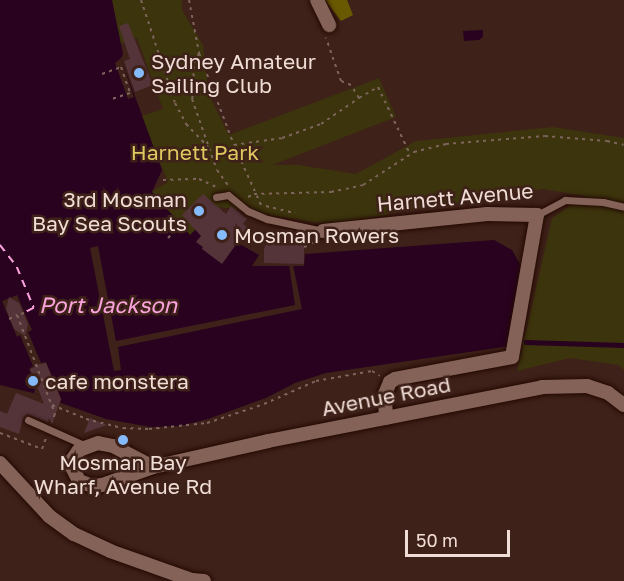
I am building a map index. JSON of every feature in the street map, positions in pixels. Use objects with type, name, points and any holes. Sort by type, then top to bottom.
[{"type":"street","points":[[317,0],[329,25]]},
{"type":"street","name":"Harnett Avenue","points":[[323,231],[487,214],[537,215]]},
{"type":"street","points":[[386,418],[385,394],[390,382],[402,376],[512,357],[537,215]]},
{"type":"street","name":"Avenue Road","points":[[86,446],[75,454],[72,467],[79,481],[86,485],[110,483],[153,467],[515,391],[587,386],[608,393],[624,405]]},
{"type":"street","points":[[86,446],[106,444],[153,467]]},
{"type":"street","points":[[0,463],[14,481],[49,516],[74,534],[121,555],[192,580],[204,581]]},
{"type":"street","points":[[0,474],[14,481]]},
{"type":"lane","points":[[216,197],[228,195],[248,211],[267,219],[323,231]]},
{"type":"lane","name":"Harnett Avenue","points":[[537,215],[565,200],[603,202],[624,207]]},
{"type":"lane","points":[[28,420],[86,446]]},
{"type":"path","points":[[141,0],[175,103],[186,124],[209,148]]},
{"type":"path","points":[[189,0],[199,53],[234,146],[261,205]]},
{"type":"path","points":[[329,25],[324,31],[342,81],[351,85],[359,98]]},
{"type":"path","points":[[199,53],[194,66],[192,99],[217,170],[233,192]]},
{"type":"path","points":[[103,73],[121,67],[130,93],[112,99]]},
{"type":"path","points":[[128,88],[133,87]]},
{"type":"path","points":[[234,146],[282,138],[321,124],[378,87],[409,152]]},
{"type":"path","points":[[303,218],[293,212],[261,205],[245,198],[254,194],[342,190],[363,185],[414,152],[486,139],[545,136],[607,141],[624,145]]},
{"type":"path","points":[[163,180],[199,179],[217,188]]},
{"type":"path","points":[[168,238],[182,224]]},
{"type":"path","points":[[9,319],[24,313]]},
{"type":"path","points":[[16,315],[38,365],[55,414]]},
{"type":"path","points":[[52,405],[86,419],[123,428],[149,429],[207,423],[264,404],[316,381],[372,370],[390,382]]},
{"type":"path","points":[[0,433],[42,449],[50,429]]},
{"type":"green space","name":"Harnett Park","points":[[112,0],[182,0],[182,10],[203,45],[209,95],[229,135],[379,78],[396,117],[272,165],[298,165],[356,174],[416,141],[553,127],[624,138],[624,370],[619,365],[570,358],[517,371],[552,218],[585,196],[543,189],[341,222],[321,223],[220,207],[190,235],[151,192],[168,182],[141,116],[163,109],[137,38],[119,44]]},
{"type":"shaded area","points":[[325,0],[347,0],[353,15],[341,21]]},
{"type":"water","name":"Port Jackson","points":[[0,0],[112,0],[123,54],[121,58],[162,170],[152,192],[190,235],[202,223],[259,255],[252,266],[304,266],[305,254],[494,240],[512,250],[521,266],[510,346],[326,373],[295,383],[266,398],[208,419],[180,426],[151,427],[106,419],[33,393],[0,385]]},
{"type":"water","points":[[483,30],[483,37],[479,40],[464,41],[463,31]]},
{"type":"pier","points":[[121,58],[134,97],[128,99],[115,63]]},
{"type":"pier","points":[[98,246],[116,341],[295,305],[289,265],[293,265],[302,309],[118,347],[121,370],[114,371],[90,248]]},
{"type":"pier","points":[[17,295],[32,330],[28,332],[41,363],[46,362],[61,399],[60,404],[34,393],[36,385],[29,369],[33,366],[20,335],[17,337],[2,301]]},
{"type":"building","name":"Sydney Amateur Sailing Club","points":[[128,23],[153,85],[135,92],[124,61],[130,59],[119,26]]},
{"type":"building","name":"Mosman Rowers","points":[[203,194],[226,214],[231,206],[247,219],[243,224],[248,228],[222,264],[196,242],[201,236],[182,215]]},
{"type":"building","points":[[271,232],[304,233],[304,264],[264,263],[264,249],[267,242],[271,245]]},
{"type":"building","points":[[9,297],[19,303],[28,324],[25,336],[14,329],[6,309]]},
{"type":"building","points":[[46,363],[61,399],[52,424],[49,418],[48,422],[27,414],[23,418],[19,434],[0,427],[0,411],[7,414],[16,393],[44,404],[30,369],[35,367],[34,365]]},
{"type":"building","points":[[90,418],[107,425],[84,433]]},
{"type":"waterway","points":[[526,342],[624,345]]},
{"type":"ferry route","points":[[0,245],[17,267],[34,308],[24,313]]},
{"type":"place","name":"Sydney Amateur Sailing Club","points":[[139,73]]},
{"type":"place","name":"3rd Mosman Bay Sea Scouts","points":[[199,211]]},
{"type":"place","name":"Mosman Rowers","points":[[222,235]]},
{"type":"place","name":"cafe monstera","points":[[33,381]]},
{"type":"place","name":"Mosman Bay Wharf, Avenue Rd","points":[[123,440]]}]
